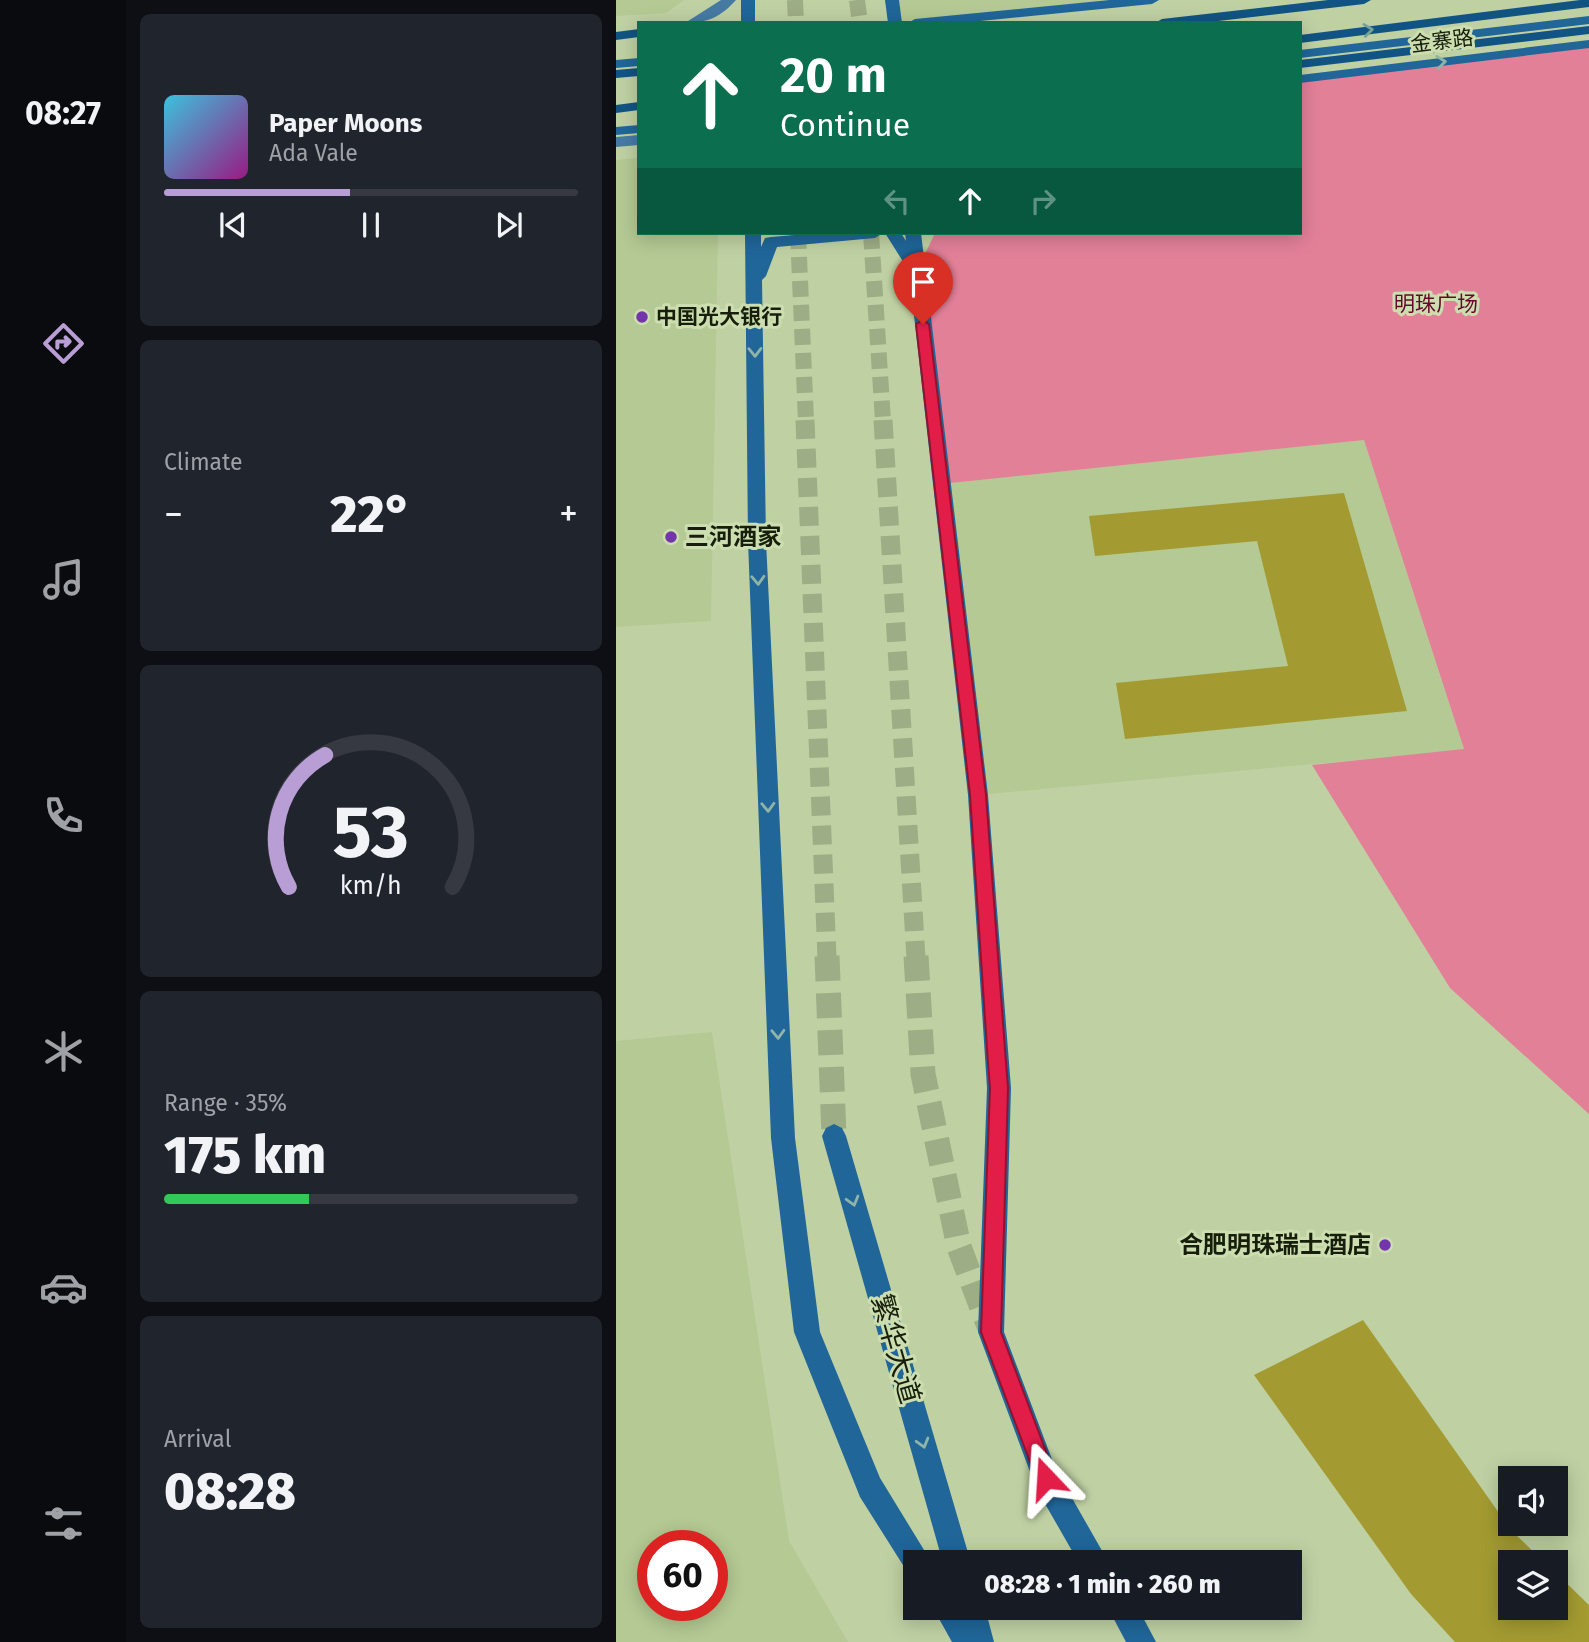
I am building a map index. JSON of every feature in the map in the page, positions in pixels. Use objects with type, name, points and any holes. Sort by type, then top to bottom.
[{"type":"highway","points":[[1180,21],[1364,0]]},
{"type":"highway","points":[[1302,39],[1589,3]]},
{"type":"highway","points":[[1302,64],[1589,30]]},
{"type":"highway","points":[[616,34],[637,31]]},
{"type":"highway","points":[[616,74],[637,72]]},
{"type":"highway","points":[[616,109],[637,106]]},
{"type":"main road","points":[[748,0],[748,21]]},
{"type":"main road","points":[[892,0],[895,21]]},
{"type":"main road","points":[[936,21],[1152,0]]},
{"type":"main road","points":[[1302,54],[1589,20]]},
{"type":"main road","name":"金寨路","points":[[1302,79],[1589,44]]},
{"type":"main road","points":[[616,64],[637,62]]},
{"type":"main road","points":[[616,131],[637,129]]},
{"type":"main road","points":[[753,235],[757,541],[783,1138],[807,1332],[870,1487],[910,1550]]},
{"type":"main road","points":[[754,284],[771,242],[852,235]]},
{"type":"main road","points":[[894,235],[917,271]]},
{"type":"main road","points":[[913,235],[978,795],[999,1088],[991,1332],[1046,1478],[1088,1550]]},
{"type":"main road","name":"繁华大道","points":[[834,1136],[953,1550]]},
{"type":"main road","points":[[954,1620],[968,1642]]},
{"type":"main road","points":[[974,1620],[980,1642]]},
{"type":"main road","points":[[1129,1620],[1142,1642]]},
{"type":"street","points":[[697,21],[709,16],[729,0]]},
{"type":"street","points":[[616,142],[637,140]]},
{"type":"shaded area","points":[[616,0],[684,0],[666,13],[616,16]]},
{"type":"shaded area","points":[[892,0],[1146,0],[935,21],[895,21]]},
{"type":"shaded area","points":[[637,158],[637,235],[718,235],[711,621],[616,627],[616,160]]},
{"type":"shaded area","points":[[1364,440],[1464,750],[978,795],[941,484]]},
{"type":"shaded area","points":[[712,1032],[789,1541],[848,1642],[616,1642],[616,1041]]},
{"type":"green space","name":"明珠广场","points":[[1589,44],[1589,1114],[1450,988],[1312,765],[1464,749],[1364,440],[941,484],[917,271],[934,235],[1302,235],[1302,79]]},
{"type":"building","points":[[1344,493],[1407,711],[1125,739],[1116,683],[1288,666],[1257,541],[1095,556],[1089,516]]},
{"type":"building","points":[[1363,1320],[1498,1512],[1498,1536],[1517,1536],[1532,1550],[1498,1550],[1498,1620],[1568,1620],[1568,1585],[1589,1605],[1589,1642],[1455,1642],[1411,1594],[1254,1375]]},
{"type":"tunnel","points":[[795,0],[796,21]]},
{"type":"tunnel","points":[[857,0],[860,21]]},
{"type":"tunnel","points":[[798,235],[806,421]]},
{"type":"tunnel","points":[[871,235],[883,421]]},
{"type":"tunnel","points":[[805,420],[827,958]]},
{"type":"tunnel","points":[[883,420],[916,958]]},
{"type":"tunnel","points":[[827,956],[834,1136]]},
{"type":"tunnel","points":[[916,956],[923,1074],[959,1247],[989,1326]]},
{"type":"place","name":"中国光大银行","points":[[642,317]]},
{"type":"place","name":"三河酒家","points":[[671,537]]},
{"type":"place","name":"合肥明珠瑞士酒店","points":[[1385,1245]]},
{"type":"route","points":[[923,324],[978,795],[999,1088],[991,1332],[1046,1478]]}]
